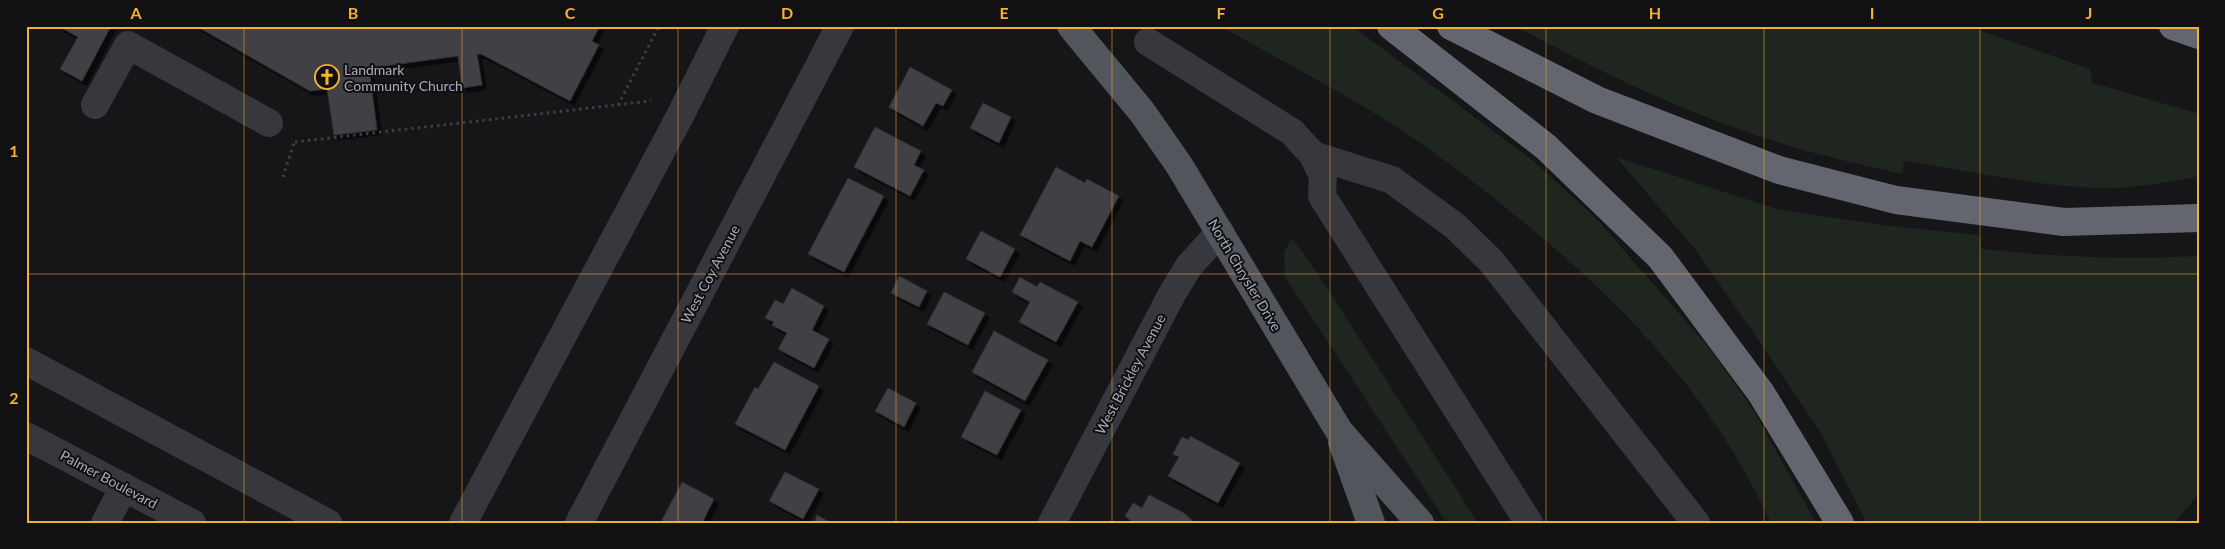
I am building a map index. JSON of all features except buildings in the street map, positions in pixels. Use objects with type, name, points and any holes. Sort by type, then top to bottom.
[{"type":"highway","points":[[1391,26],[1546,147],[1660,256],[1761,393],[1840,523]]},
{"type":"highway","points":[[1451,26],[1597,100],[1779,170],[1896,200],[2064,222],[2199,218]]},
{"type":"highway","points":[[2173,26],[2199,35]]},
{"type":"main road","name":"North Chrysler Drive","points":[[1071,26],[1142,112],[1179,165],[1339,431],[1420,523]]},
{"type":"main road","points":[[1339,431],[1371,523]]},
{"type":"street","points":[[463,523],[680,116],[725,26]]},
{"type":"street","name":"West Coy Avenue","points":[[579,523],[840,26]]},
{"type":"street","points":[[1148,42],[1292,132],[1313,156],[1323,176],[1322,196],[1529,523]]},
{"type":"street","points":[[95,105],[128,45],[268,123]]},
{"type":"street","points":[[1313,156],[1392,180],[1455,226],[1491,261],[1688,519]]},
{"type":"street","name":"West Brickley Avenue","points":[[1052,523],[1172,294],[1189,266],[1220,232]]},
{"type":"street","points":[[26,362],[328,523]]},
{"type":"street","name":"Palmer Boulevard","points":[[26,436],[192,523]]},
{"type":"street","points":[[105,523],[124,487]]},
{"type":"path","points":[[618,105],[659,26]]},
{"type":"path","points":[[294,142],[650,101],[656,104]]},
{"type":"shaded area","points":[[1220,26],[1352,26],[1532,160],[1594,216],[1710,349],[1754,411],[1816,523],[1771,523],[1748,476],[1721,432],[1691,391],[1625,314],[1551,245],[1463,174],[1396,127],[1340,93]]},
{"type":"shaded area","points":[[1515,26],[1967,26],[2090,69],[2093,83],[2199,114],[2199,176],[2138,186],[2113,188],[2076,187],[1904,161],[1902,174],[1806,151],[1707,118],[1610,75]]},
{"type":"shaded area","points":[[1616,157],[1780,210],[1890,226],[1979,235],[1982,249],[2090,257],[2199,256],[2199,493],[2175,523],[1867,523],[1819,430],[1757,338],[1695,249]]},
{"type":"shaded area","points":[[1292,238],[1314,268],[1478,523],[1447,523],[1285,277],[1284,252]]},
{"type":"place","name":"Landmark Community Church","points":[[327,77]]}]
